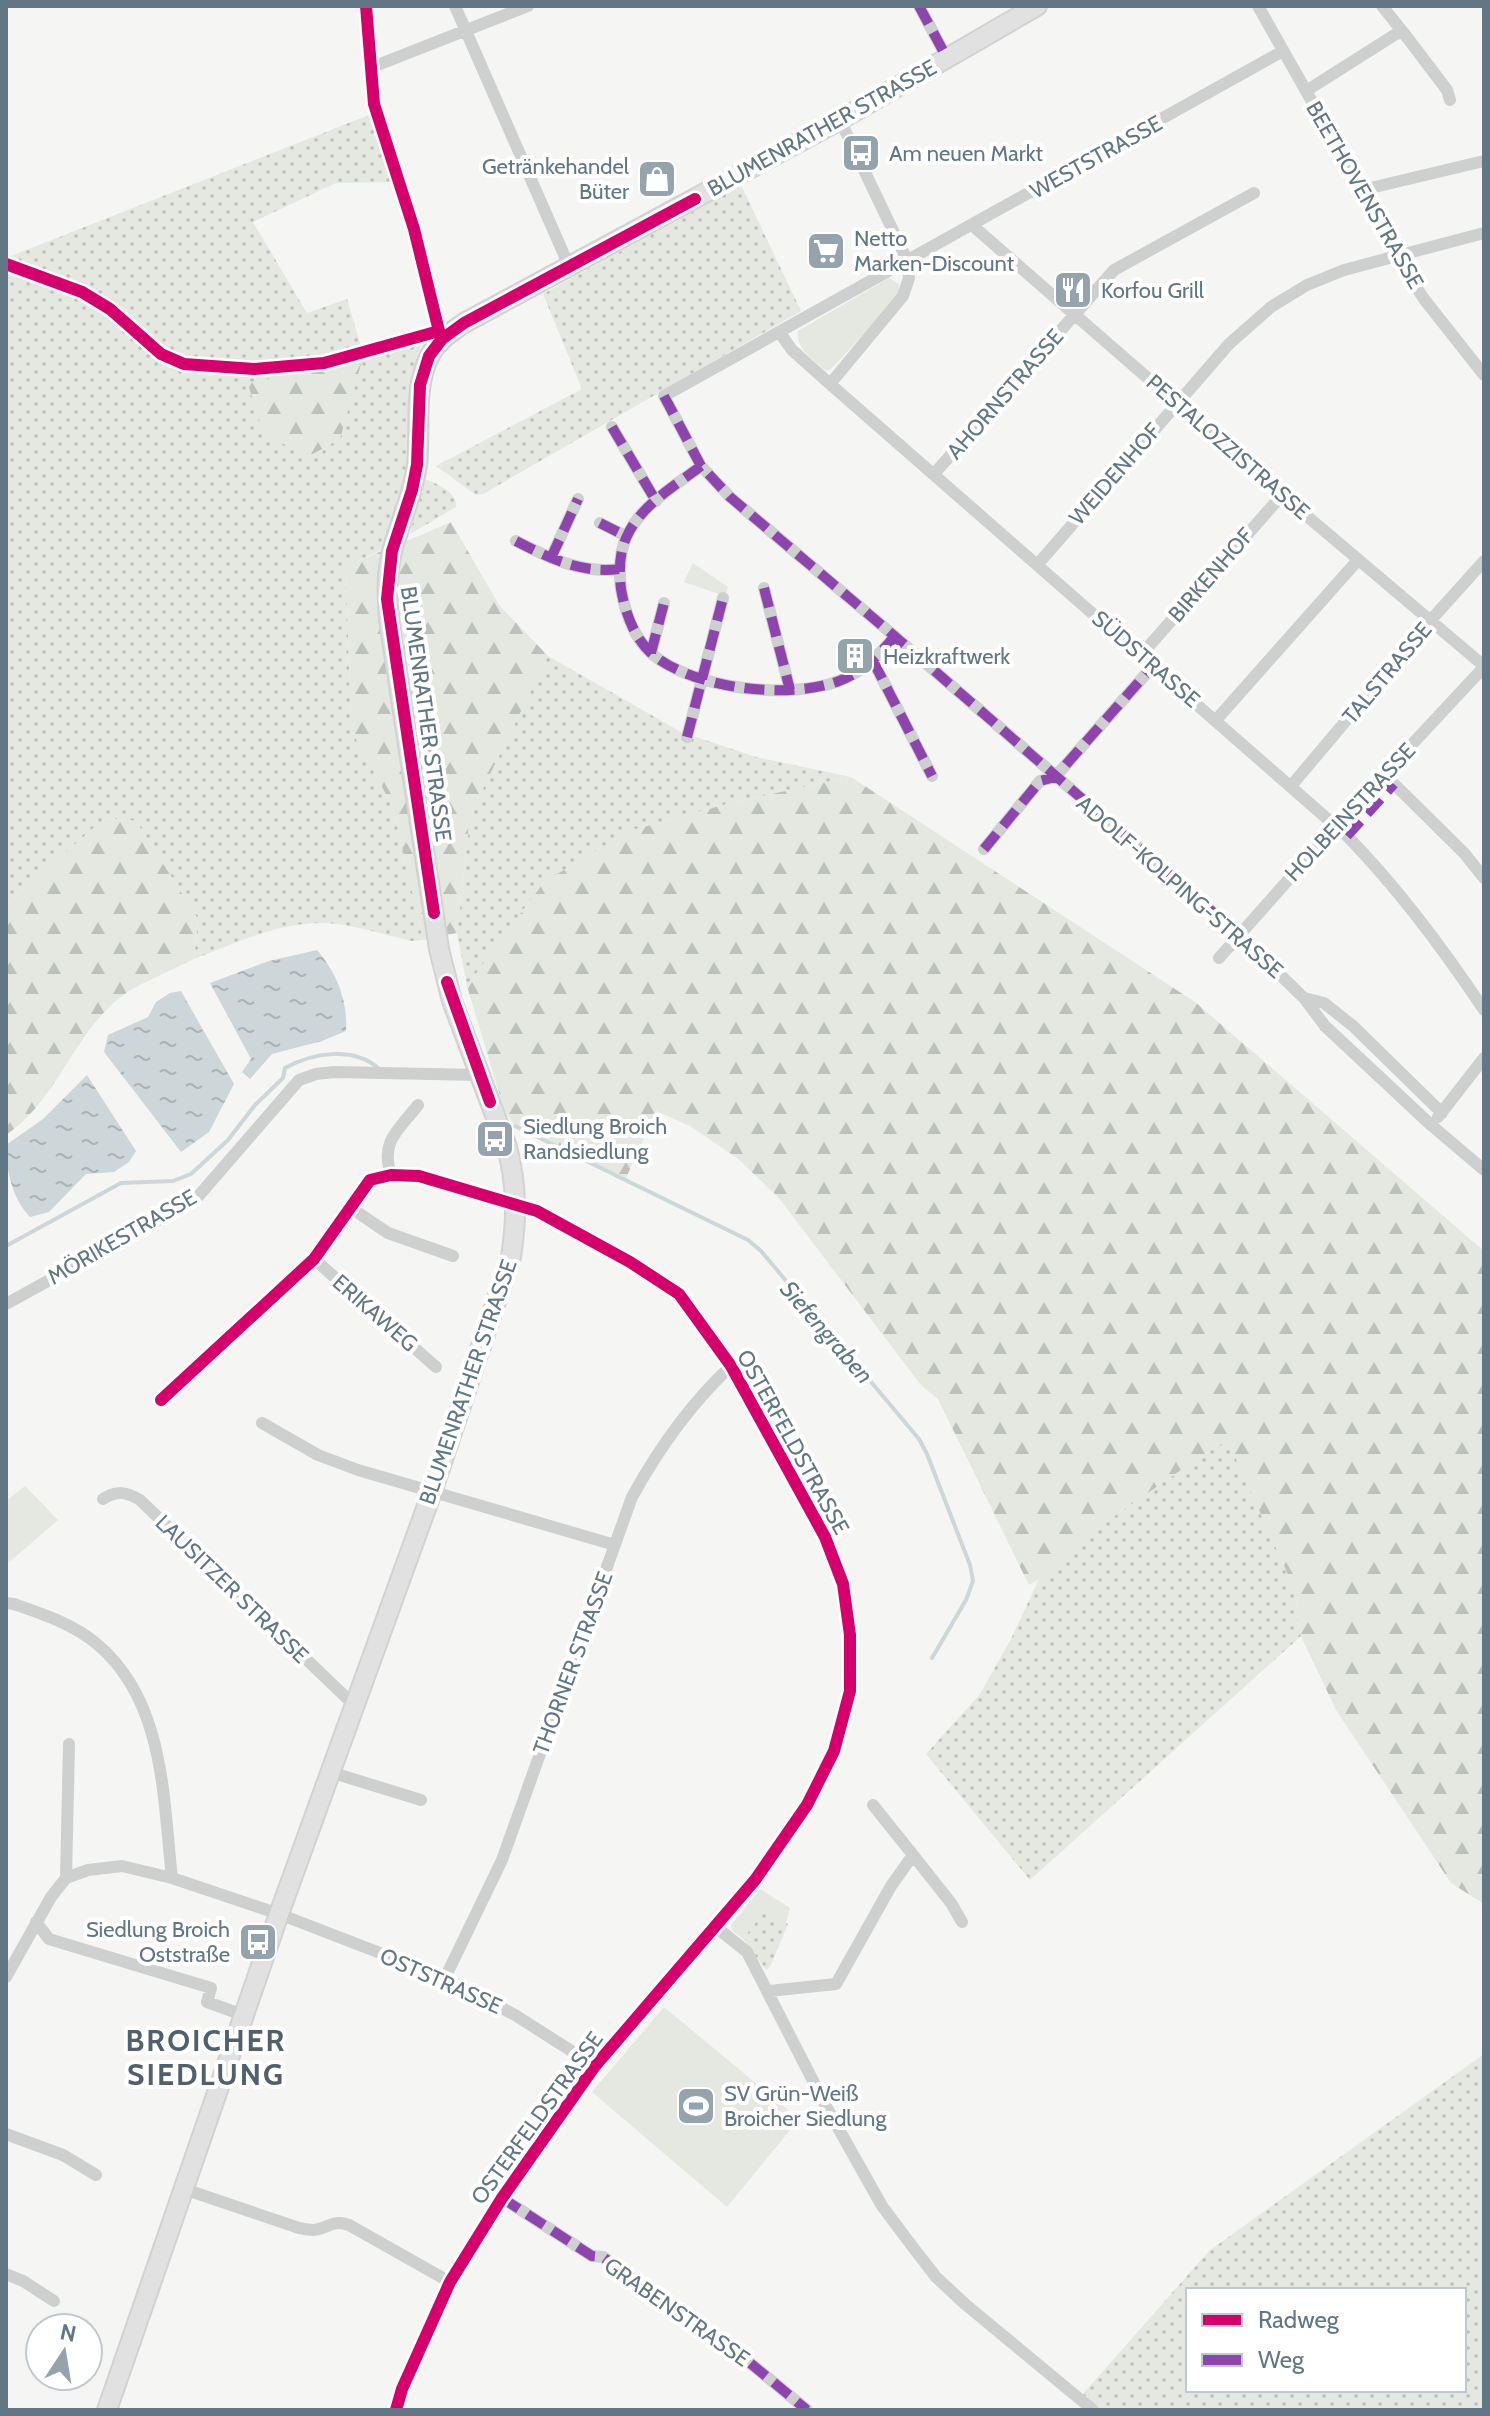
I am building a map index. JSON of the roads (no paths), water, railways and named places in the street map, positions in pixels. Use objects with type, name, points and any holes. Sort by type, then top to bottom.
[{"type":"street","points":[[455,6],[569,266]]},
{"type":"street","points":[[370,68],[528,6]]},
{"type":"street","points":[[919,6],[947,58]]},
{"type":"street","name":"BLUMENRATHER STRASSE","points":[[107,2410],[243,2015],[432,1492],[511,1257],[517,1205],[507,1147],[452,1001],[439,949],[389,620],[387,576],[417,465],[420,385],[429,356],[442,339],[464,323],[840,120],[1037,6]]},
{"type":"street","name":"BEETHOVENSTRASSE","points":[[1258,6],[1396,256],[1424,299],[1484,375]]},
{"type":"street","points":[[1382,6],[1447,90],[1450,100]]},
{"type":"street","points":[[1306,91],[1403,32]]},
{"type":"street","name":"WESTSTRASSE","points":[[664,396],[1283,51]]},
{"type":"street","points":[[830,384],[903,296],[909,278],[907,260],[840,120]]},
{"type":"street","points":[[1362,190],[1484,161]]},
{"type":"street","name":"AHORNSTRASSE","points":[[934,474],[1121,265],[1254,193]]},
{"type":"street","name":"PESTALOZZISTRASSE","points":[[973,226],[1484,667]]},
{"type":"street","name":"WEIDENHOF","points":[[1038,564],[1243,329],[1271,307],[1307,285],[1344,270],[1484,233]]},
{"type":"street","name":"SÜDSTRASSE","points":[[780,333],[792,350],[830,384],[1336,826],[1385,875],[1444,949],[1484,1010]]},
{"type":"street","name":"ADOLF-KOLPING-STRASSE","points":[[664,396],[701,466],[730,497],[1238,934],[1304,998],[1325,1026],[1484,1170]]},
{"type":"street","points":[[612,427],[656,501]]},
{"type":"street","points":[[701,466],[645,509],[626,536],[619,569],[623,602],[633,629],[651,653],[679,670],[703,678],[741,687],[790,690],[838,681],[873,661],[895,636]]},
{"type":"street","name":"BIRKENHOF","points":[[1141,655],[1282,495]]},
{"type":"street","points":[[551,558],[578,499]]},
{"type":"street","points":[[600,523],[626,536]]},
{"type":"street","points":[[516,541],[572,567],[607,571],[619,569]]},
{"type":"street","points":[[1216,720],[1358,560]]},
{"type":"street","name":"TALSTRASSE","points":[[1291,786],[1484,561]]},
{"type":"street","points":[[764,588],[790,690]]},
{"type":"street","points":[[687,737],[723,598]]},
{"type":"street","points":[[651,653],[664,603]]},
{"type":"street","points":[[873,661],[932,776]]},
{"type":"street","points":[[984,849],[1040,781],[1055,777],[1153,666]]},
{"type":"street","name":"HOLBEINSTRASSE","points":[[1219,958],[1484,667]]},
{"type":"street","points":[[1385,775],[1464,853],[1484,878]]},
{"type":"street","name":"ADOLF-KOLPING-STRASSE","points":[[1304,998],[1324,1003],[1353,1026],[1442,1113]]},
{"type":"street","points":[[1431,1125],[1484,1058]]},
{"type":"street","name":"MÖRIKESTRASSE","points":[[6,1304],[195,1200],[299,1080],[334,1072],[479,1075]]},
{"type":"street","points":[[161,1400],[314,1259],[370,1180],[391,1175],[385,1154],[391,1140],[418,1105]]},
{"type":"street","name":"OSTERFELDSTRASSE","points":[[391,1175],[419,1176],[537,1211],[630,1262],[679,1294],[731,1366],[825,1537],[843,1584],[850,1635],[850,1691],[834,1751],[807,1805],[755,1880],[595,2066],[502,2198],[450,2282],[402,2389],[396,2410]]},
{"type":"street","points":[[351,1208],[388,1233],[453,1256]]},
{"type":"street","name":"ERIKAWEG","points":[[314,1259],[436,1367]]},
{"type":"street","name":"THORNER STRASSE","points":[[445,1978],[502,1860],[632,1497],[651,1463],[700,1395],[731,1366]]},
{"type":"street","points":[[262,1423],[318,1455],[358,1470],[615,1545]]},
{"type":"street","name":"LAUSITZER STRASSE","points":[[103,1499],[117,1492],[140,1500],[354,1705]]},
{"type":"street","points":[[6,1603],[63,1622],[98,1644],[123,1672],[147,1714],[160,1763],[172,1878]]},
{"type":"street","points":[[6,1977],[36,1922],[66,1878],[69,1744]]},
{"type":"street","points":[[330,1772],[421,1800]]},
{"type":"street","points":[[873,1805],[951,1903],[962,1922]]},
{"type":"street","points":[[769,1991],[836,1984],[891,1886],[913,1855]]},
{"type":"street","name":"OSTSTRASSE","points":[[66,1878],[88,1870],[122,1866],[172,1878],[279,1914],[445,1978],[515,2015],[595,2066]]},
{"type":"street","points":[[36,1922],[49,1939],[211,1988],[207,2002],[243,2015]]},
{"type":"street","points":[[716,1927],[747,1952],[828,2110],[882,2206],[936,2277],[1093,2410]]},
{"type":"street","points":[[6,2134],[63,2155],[96,2175]]},
{"type":"street","points":[[184,2189],[299,2228],[316,2230],[341,2222],[450,2282]]},
{"type":"street","name":"GRABENSTRASSE","points":[[502,2198],[592,2256],[603,2257],[738,2353],[807,2410]]},
{"type":"street","points":[[6,2274],[54,2301]]},
{"type":"water","points":[[317,950],[340,988],[346,1031],[322,1041],[272,1054],[250,1079],[242,1072],[251,1059],[210,983],[269,961]]},
{"type":"water","points":[[181,991],[234,1084],[209,1132],[181,1152],[104,1052],[108,1035],[148,1017],[156,1002],[170,993]]},
{"type":"water","points":[[87,1075],[136,1151],[129,1162],[114,1172],[86,1174],[49,1212],[30,1217],[11,1183],[6,1145],[43,1119]]},
{"type":"waterway","name":"Siefengraben","points":[[6,1246],[121,1183],[173,1181],[191,1174],[228,1140],[255,1105],[283,1078],[285,1068],[332,1054],[357,1057],[378,1068]]},
{"type":"waterway","name":"Siefengraben","points":[[515,1126],[748,1240],[761,1251],[919,1439],[970,1565],[973,1581],[966,1600],[932,1658]]},
{"type":"place","name":"Am neuen Markt","points":[[861,153]]},
{"type":"place","name":"Getränkehandel Büter","points":[[657,179]]},
{"type":"place","name":"Netto Marken-Discount","points":[[826,251]]},
{"type":"place","name":"Korfou Grill","points":[[1073,290]]},
{"type":"place","name":"Heizkraftwerk","points":[[855,656]]},
{"type":"place","name":"Siedlung Broich Randsiedlung","points":[[495,1139]]},
{"type":"place","name":"Siedlung Broich Oststraße","points":[[258,1942]]},
{"type":"place","name":"SV Grün-Weiß Broicher Siedlung","points":[[696,2106]]},
{"type":"district","name":"BROICHER SIEDLUNG","points":[[206,2057]]}]
